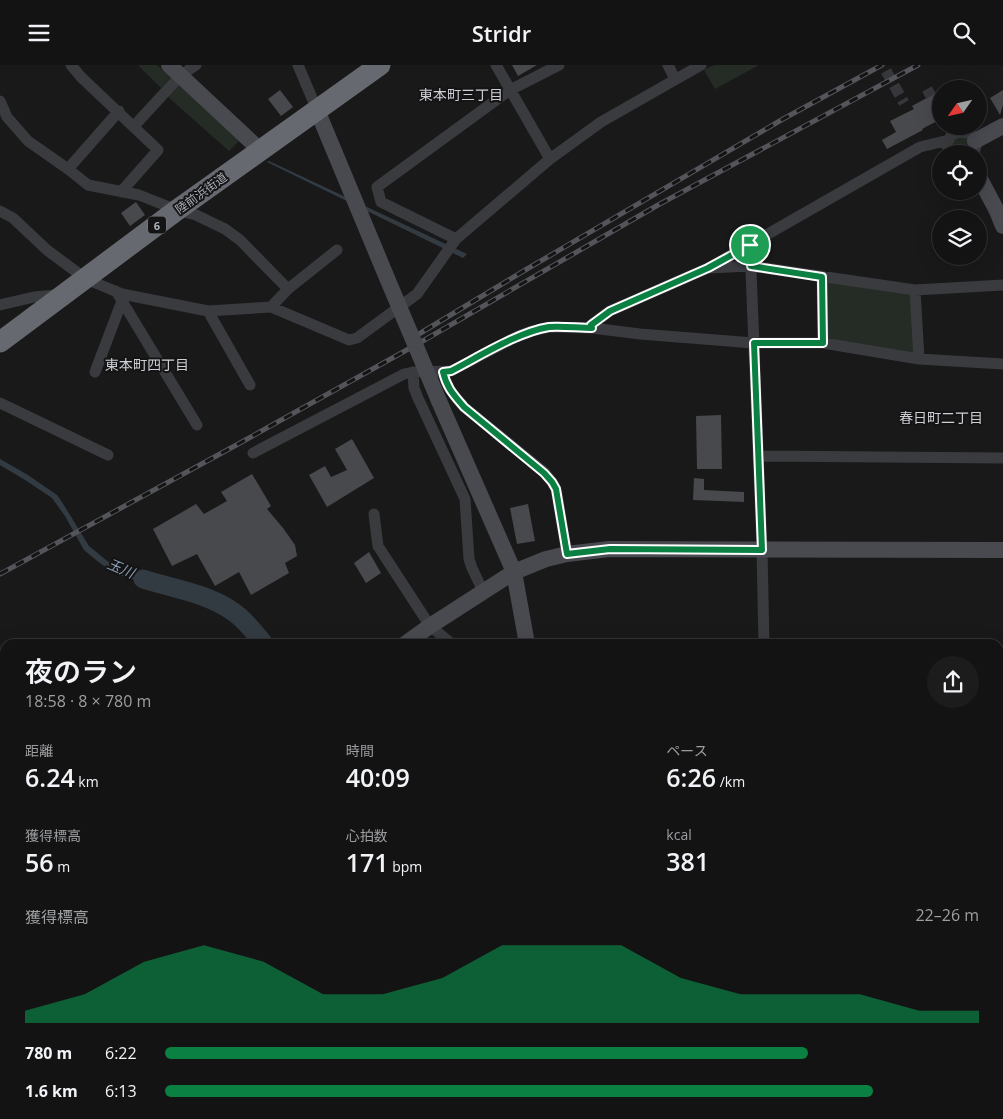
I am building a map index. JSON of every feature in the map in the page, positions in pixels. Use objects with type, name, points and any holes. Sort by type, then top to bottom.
[{"type":"highway","name":"陸前浜街道","points":[[0,342],[178,209],[380,65]]},
{"type":"street","points":[[71,65],[81,77],[158,150],[121,191]]},
{"type":"street","points":[[134,126],[175,70],[196,65]]},
{"type":"street","points":[[298,65],[438,401],[514,572],[526,639]]},
{"type":"street","points":[[496,65],[550,159]]},
{"type":"street","points":[[456,239],[381,202],[377,187],[510,90],[559,65]]},
{"type":"street","points":[[668,65],[675,79]]},
{"type":"street","points":[[119,296],[122,294],[208,311],[271,307],[349,340],[357,338],[417,294],[456,239],[550,159],[601,122],[701,65]]},
{"type":"street","points":[[175,70],[260,150]]},
{"type":"street","points":[[0,101],[7,117],[28,141],[88,185],[139,195],[196,215],[225,229],[240,239],[288,289]]},
{"type":"street","points":[[68,169],[119,111]]},
{"type":"street","points":[[977,145],[1003,126]]},
{"type":"street","points":[[948,145],[949,140],[954,133],[962,131],[970,134],[973,145]]},
{"type":"street","points":[[592,328],[591,325],[610,311],[708,268],[920,147],[949,140]]},
{"type":"street","points":[[987,192],[1003,223]]},
{"type":"street","points":[[0,211],[13,219],[47,250],[86,279],[119,296],[197,425]]},
{"type":"street","points":[[750,245],[764,639]]},
{"type":"street","points":[[271,307],[288,289],[338,250]]},
{"type":"street","points":[[708,268],[751,266],[915,290],[1003,285]]},
{"type":"street","points":[[822,277],[823,343]]},
{"type":"street","points":[[915,290],[919,359]]},
{"type":"street","points":[[0,305],[34,297],[64,295]]},
{"type":"street","points":[[95,372],[119,296]]},
{"type":"street","points":[[208,311],[250,385]]},
{"type":"street","points":[[253,453],[404,374],[451,371],[516,337],[550,327],[592,328],[640,334],[754,343],[823,343],[919,359],[1003,364]]},
{"type":"street","points":[[413,372],[414,388],[418,398],[464,499],[469,559],[483,591]]},
{"type":"street","points":[[443,372],[446,384],[464,407],[544,473],[552,482],[556,489],[567,554]]},
{"type":"street","points":[[0,403],[108,455]]},
{"type":"street","points":[[758,456],[1003,458]]},
{"type":"street","points":[[374,514],[378,546],[430,625],[446,639]]},
{"type":"street","points":[[412,639],[430,625],[514,572],[546,559],[567,554],[610,549],[1003,550]]},
{"type":"shaded area","points":[[138,65],[157,65],[171,77],[161,88]]},
{"type":"shaded area","points":[[714,65],[759,65],[715,89],[704,70]]},
{"type":"shaded area","points":[[178,84],[239,141],[229,151],[167,96]]},
{"type":"shaded area","points":[[955,137],[968,138],[970,145],[952,145],[952,140]]},
{"type":"shaded area","points":[[269,161],[467,254],[463,258],[267,162]]},
{"type":"shaded area","points":[[822,276],[915,290],[919,359],[823,343]]},
{"type":"shaded area","points":[[0,459],[57,495],[89,546],[111,564],[124,571],[168,585],[167,590],[122,576],[96,560],[84,550],[65,516],[52,498],[0,465]]},
{"type":"building","points":[[512,65],[537,65],[518,76]]},
{"type":"building","points":[[280,90],[293,107],[281,116],[268,99]]},
{"type":"building","points":[[1003,90],[1003,105],[1000,115],[990,98]]},
{"type":"building","points":[[932,95],[932,124],[887,149],[882,140],[896,132],[890,121],[914,109],[912,106]]},
{"type":"building","points":[[136,202],[145,215],[130,226],[121,213]]},
{"type":"building","points":[[721,415],[722,469],[697,469],[696,416]]},
{"type":"building","points":[[352,439],[374,478],[327,507],[309,475],[325,466],[331,477],[347,470],[335,449]]},
{"type":"building","points":[[252,474],[271,506],[267,509],[295,545],[297,556],[285,563],[289,573],[251,595],[239,572],[215,586],[197,554],[172,566],[153,529],[196,504],[204,514],[227,501],[221,492]]},
{"type":"building","points":[[694,478],[704,479],[704,490],[744,492],[744,502],[693,500]]},
{"type":"building","points":[[528,504],[535,541],[517,544],[510,508]]},
{"type":"building","points":[[369,552],[381,573],[366,583],[354,563]]},
{"type":"waterway","name":"玉川","points":[[143,579],[190,592],[225,606],[243,620],[260,639]]},
{"type":"tunnel","points":[[886,71],[904,103]]},
{"type":"tunnel","points":[[927,89],[931,96]]},
{"type":"railway","points":[[409,340],[783,119],[882,65]]},
{"type":"railway","points":[[0,574],[421,342],[658,205],[918,65]]},
{"type":"district","name":"東本町三丁目","points":[[461,94]]},
{"type":"district","name":"東本町四丁目","points":[[147,364]]},
{"type":"district","name":"春日町二丁目","points":[[941,417]]},
{"type":"route","points":[[750,245],[751,266],[822,277],[823,343],[754,343],[762,550],[610,549],[567,554],[556,489],[552,482],[544,473],[464,407],[446,384],[443,372],[451,371],[516,337],[532,331],[550,327],[592,328],[591,325],[610,311],[708,268],[750,245]]}]
